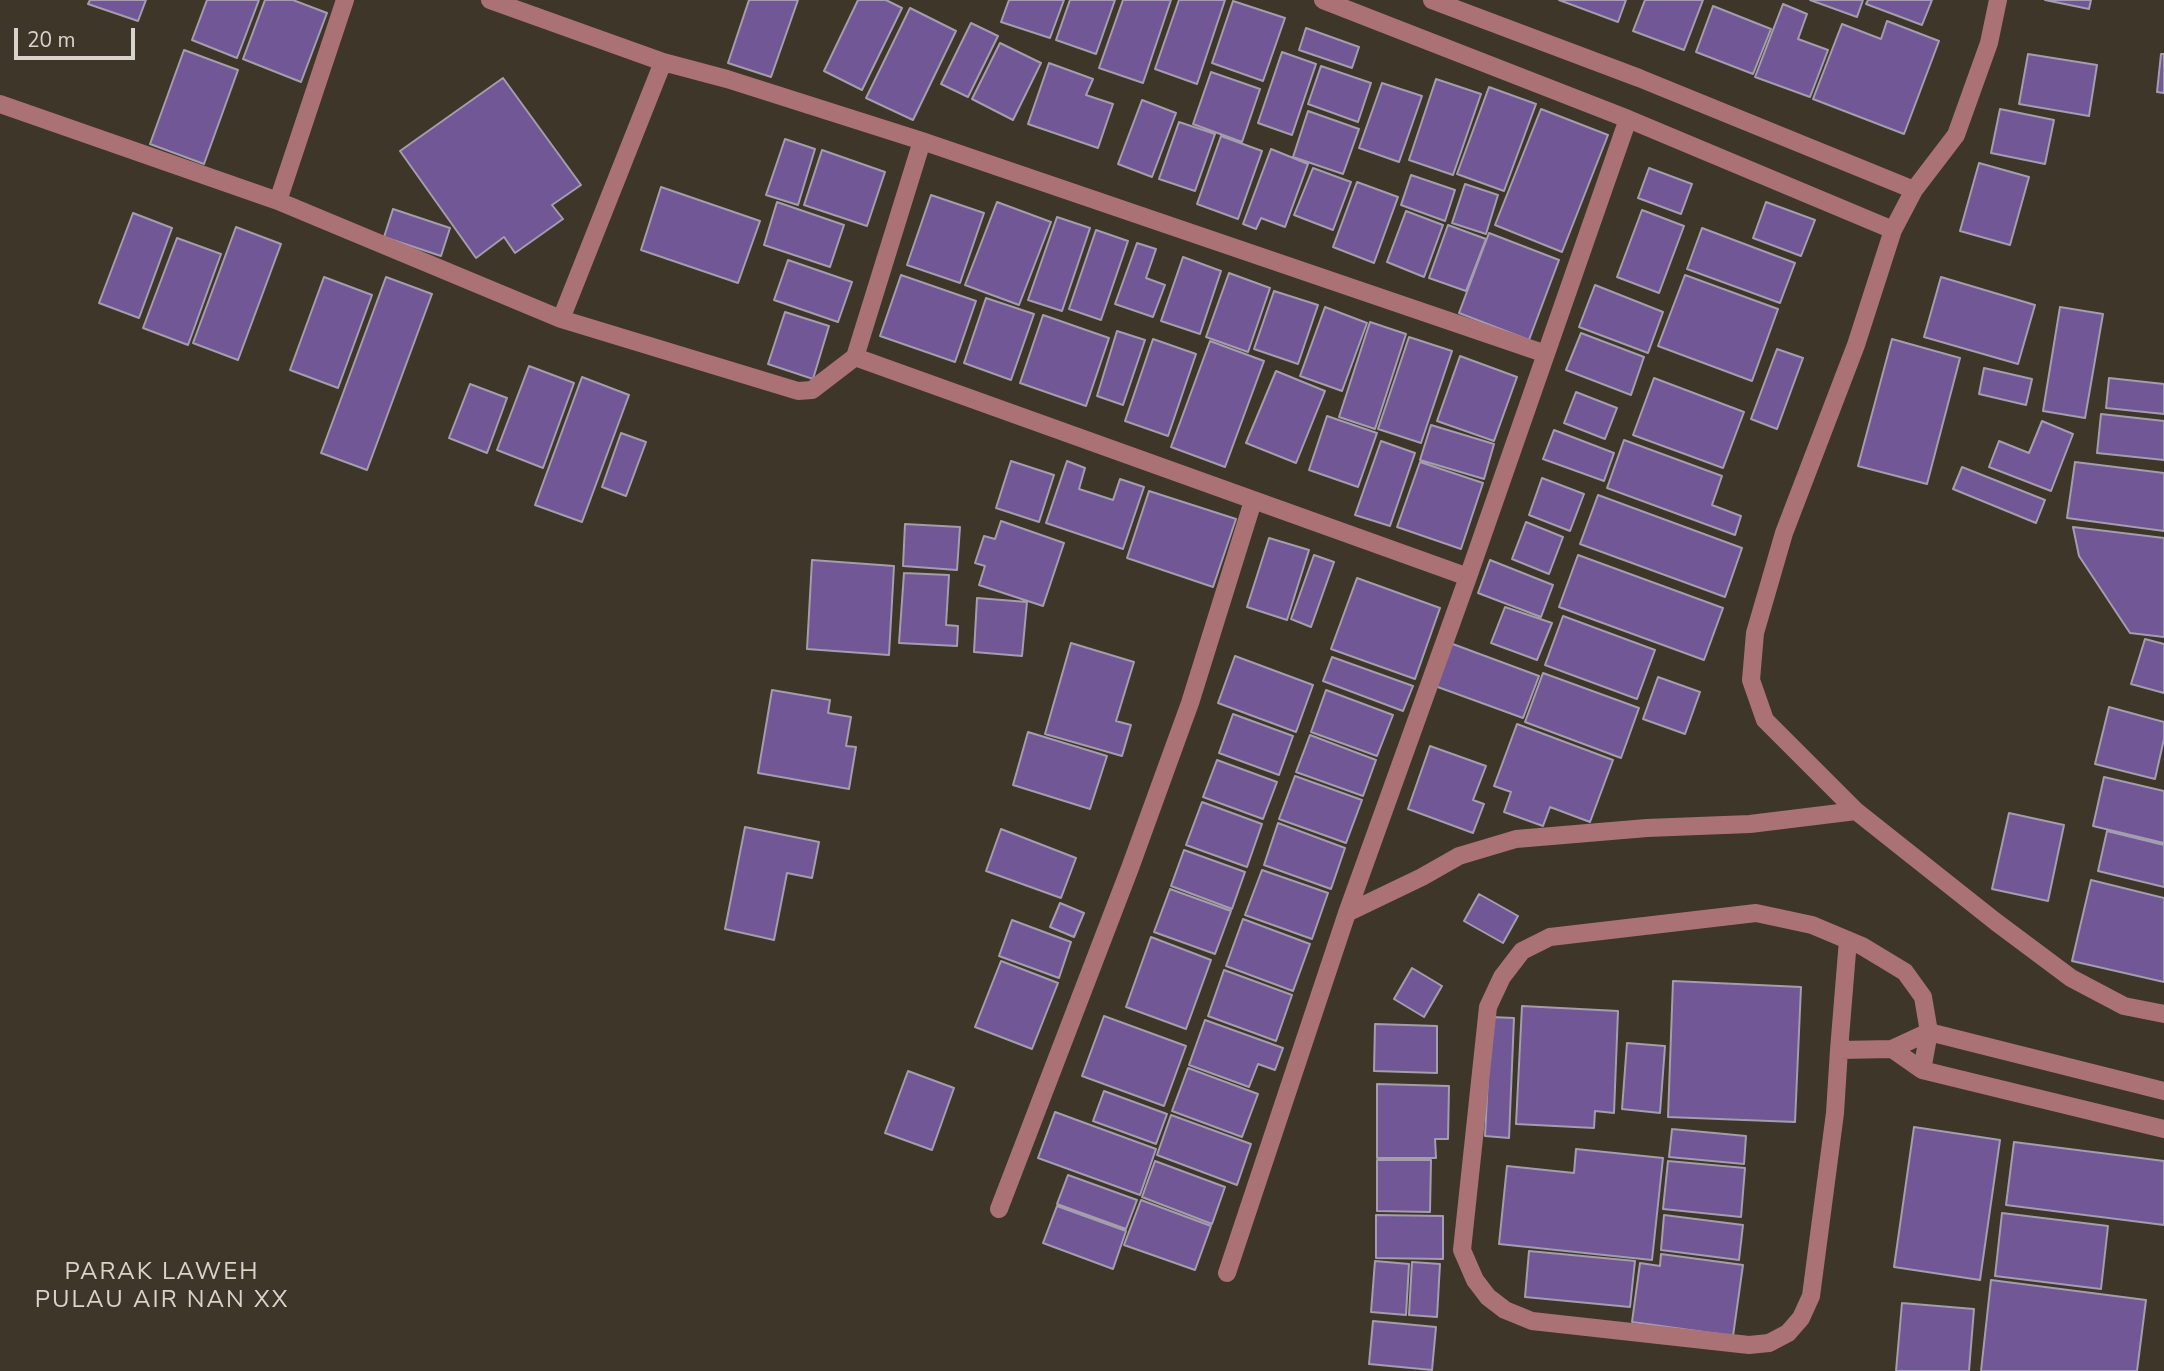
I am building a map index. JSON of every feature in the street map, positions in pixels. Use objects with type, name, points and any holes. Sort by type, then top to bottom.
[{"type":"street","points":[[278,201],[345,0]]},
{"type":"street","points":[[490,0],[663,62],[727,79],[922,141],[1546,354]]},
{"type":"street","points":[[1323,0],[1628,119],[1893,230]]},
{"type":"street","points":[[1432,0],[1639,78],[1914,190]]},
{"type":"street","points":[[1998,0],[1989,43],[1956,135],[1914,190],[1893,230],[1856,345],[1784,533],[1755,633],[1751,680],[1765,720],[1856,811],[2071,978],[2124,1006],[2164,1014]]},
{"type":"street","points":[[561,319],[663,62]]},
{"type":"street","points":[[0,104],[278,201],[561,319],[798,391],[812,390],[855,357],[922,141]]},
{"type":"street","points":[[1227,1273],[1347,913],[1628,119]]},
{"type":"street","points":[[855,357],[1468,577]]},
{"type":"street","points":[[999,1209],[1130,868],[1190,703],[1253,501]]},
{"type":"street","points":[[1347,913],[1459,856],[1516,839],[1647,828],[1750,824],[1856,811]]},
{"type":"street","points":[[1848,940],[1835,1113],[1811,1296],[1801,1318],[1788,1333],[1769,1343],[1749,1345],[1532,1321],[1505,1310],[1488,1297],[1475,1280],[1462,1250],[1488,1007],[1502,977],[1522,951],[1550,937],[1756,913],[1812,925],[1848,940],[1861,946],[1905,972],[1923,997],[1929,1032],[1922,1070]]},
{"type":"street","points":[[1839,1050],[1892,1049],[1929,1032],[2164,1091]]},
{"type":"street","points":[[1892,1049],[1922,1070],[2164,1129]]},
{"type":"building","points":[[90,0],[146,0],[138,21],[88,4]]},
{"type":"building","points":[[207,0],[259,0],[237,58],[192,40]]},
{"type":"building","points":[[265,0],[293,0],[327,13],[301,82],[243,59]]},
{"type":"building","points":[[749,0],[798,0],[771,77],[728,63]]},
{"type":"building","points":[[858,0],[886,0],[902,8],[862,90],[824,71]]},
{"type":"building","points":[[1009,0],[1064,0],[1050,38],[1001,22]]},
{"type":"building","points":[[1070,0],[1115,0],[1096,54],[1056,40]]},
{"type":"building","points":[[1123,0],[1171,0],[1143,83],[1099,68]]},
{"type":"building","points":[[1179,0],[1225,0],[1197,84],[1155,69]]},
{"type":"building","points":[[1559,0],[1626,0],[1618,22]]},
{"type":"building","points":[[1645,0],[1703,0],[1684,50],[1633,31]]},
{"type":"building","points":[[1810,0],[1863,0],[1857,17]]},
{"type":"building","points":[[1868,0],[1932,0],[1922,25],[1866,4]]},
{"type":"building","points":[[2045,0],[2091,0],[2089,9]]},
{"type":"building","points":[[1233,1],[1285,18],[1263,81],[1212,63]]},
{"type":"building","points":[[1783,4],[1807,14],[1798,39],[1828,50],[1810,97],[1755,77]]},
{"type":"building","points":[[1713,6],[1771,29],[1753,74],[1696,52]]},
{"type":"building","points":[[910,8],[956,31],[913,120],[866,98]]},
{"type":"building","points":[[1887,21],[1939,41],[1904,134],[1813,99],[1842,24],[1881,39]]},
{"type":"building","points":[[971,23],[998,36],[968,97],[941,84]]},
{"type":"building","points":[[1306,28],[1359,47],[1352,68],[1299,50]]},
{"type":"building","points":[[1000,43],[1041,63],[1013,120],[972,99]]},
{"type":"building","points":[[184,50],[238,70],[204,164],[150,144]]},
{"type":"building","points":[[1282,52],[1316,64],[1292,135],[1258,123]]},
{"type":"building","points":[[2028,54],[2097,65],[2089,116],[2019,104]]},
{"type":"building","points":[[2161,54],[2164,54],[2164,93],[2157,92]]},
{"type":"building","points":[[1049,63],[1093,79],[1086,95],[1113,104],[1098,148],[1028,124]]},
{"type":"building","points":[[1321,66],[1371,83],[1358,122],[1308,104]]},
{"type":"building","points":[[1211,72],[1260,89],[1242,142],[1193,124]]},
{"type":"building","points":[[503,78],[581,185],[552,205],[563,219],[515,253],[504,237],[476,258],[400,151]]},
{"type":"building","points":[[1436,79],[1481,94],[1453,175],[1409,160]]},
{"type":"building","points":[[1382,83],[1422,96],[1399,162],[1359,148]]},
{"type":"building","points":[[1489,87],[1536,104],[1504,191],[1457,174]]},
{"type":"building","points":[[1142,100],[1176,113],[1152,177],[1118,164]]},
{"type":"building","points":[[1541,109],[1608,135],[1562,252],[1495,225]]},
{"type":"building","points":[[2000,109],[2054,120],[2045,164],[1991,153]]},
{"type":"building","points":[[1308,111],[1359,129],[1343,174],[1293,157]]},
{"type":"building","points":[[1179,122],[1215,134],[1195,191],[1159,179]]},
{"type":"building","points":[[1221,136],[1262,151],[1238,219],[1197,204]]},
{"type":"building","points":[[785,139],[815,149],[798,205],[766,195]]},
{"type":"building","points":[[1271,149],[1308,164],[1285,227],[1261,218],[1256,229],[1243,224]]},
{"type":"building","points":[[822,150],[885,172],[867,226],[804,205]]},
{"type":"building","points":[[1979,163],[2029,177],[2010,245],[1960,231]]},
{"type":"building","points":[[1313,168],[1351,182],[1333,230],[1294,215]]},
{"type":"building","points":[[1649,168],[1692,184],[1681,214],[1638,198]]},
{"type":"building","points":[[1411,175],[1455,190],[1445,221],[1401,205]]},
{"type":"building","points":[[1357,182],[1398,197],[1374,263],[1333,247]]},
{"type":"building","points":[[1465,184],[1498,195],[1486,234],[1452,223]]},
{"type":"building","points":[[661,187],[760,221],[738,283],[641,250]]},
{"type":"building","points":[[931,195],[984,213],[960,283],[907,265]]},
{"type":"building","points":[[777,202],[844,225],[830,267],[764,245]]},
{"type":"building","points":[[997,202],[1051,222],[1019,305],[965,285]]},
{"type":"building","points":[[1766,202],[1815,220],[1801,256],[1753,238]]},
{"type":"building","points":[[393,209],[450,228],[441,256],[384,237]]},
{"type":"building","points":[[1642,210],[1684,226],[1659,293],[1617,277]]},
{"type":"building","points":[[1406,211],[1443,225],[1424,277],[1387,262]]},
{"type":"building","points":[[133,213],[172,228],[139,318],[99,303]]},
{"type":"building","points":[[1057,217],[1090,228],[1062,311],[1028,300]]},
{"type":"building","points":[[1448,225],[1486,239],[1466,291],[1429,278]]},
{"type":"building","points":[[236,227],[281,244],[238,360],[193,343]]},
{"type":"building","points":[[1702,228],[1795,263],[1780,303],[1687,269]]},
{"type":"building","points":[[1096,230],[1128,241],[1101,320],[1069,309]]},
{"type":"building","points":[[1489,233],[1559,260],[1529,340],[1459,313]]},
{"type":"building","points":[[177,238],[221,254],[188,345],[143,328]]},
{"type":"building","points":[[1137,243],[1156,249],[1146,278],[1165,285],[1153,317],[1115,304]]},
{"type":"building","points":[[1183,257],[1221,271],[1200,334],[1161,321]]},
{"type":"building","points":[[788,260],[852,282],[838,322],[774,300]]},
{"type":"building","points":[[1229,273],[1270,288],[1248,352],[1206,337]]},
{"type":"building","points":[[901,275],[976,301],[955,362],[880,336]]},
{"type":"building","points":[[1685,275],[1778,309],[1752,381],[1658,346]]},
{"type":"building","points":[[324,277],[372,295],[338,388],[290,370]]},
{"type":"building","points":[[386,277],[432,294],[367,470],[321,453]]},
{"type":"building","points":[[1941,277],[2035,305],[2018,364],[1924,337]]},
{"type":"building","points":[[1595,285],[1663,312],[1648,353],[1579,327]]},
{"type":"building","points":[[1274,291],[1318,305],[1298,364],[1254,349]]},
{"type":"building","points":[[986,298],[1034,314],[1011,380],[964,363]]},
{"type":"building","points":[[1325,307],[1367,323],[1342,391],[1300,376]]},
{"type":"building","points":[[2060,307],[2103,314],[2085,418],[2043,411]]},
{"type":"building","points":[[785,312],[829,326],[813,379],[768,364]]},
{"type":"building","points":[[1043,315],[1109,338],[1086,406],[1020,383]]},
{"type":"building","points":[[1370,322],[1406,334],[1375,429],[1339,417]]},
{"type":"building","points":[[1117,331],[1145,340],[1123,405],[1097,396]]},
{"type":"building","points":[[1581,333],[1644,357],[1631,395],[1566,370]]},
{"type":"building","points":[[1409,337],[1452,351],[1421,443],[1378,429]]},
{"type":"building","points":[[1153,339],[1196,354],[1168,436],[1125,421]]},
{"type":"building","points":[[1892,339],[1960,358],[1927,484],[1858,466]]},
{"type":"building","points":[[1210,341],[1264,361],[1225,467],[1171,447]]},
{"type":"building","points":[[1777,349],[1803,358],[1777,429],[1751,419]]},
{"type":"building","points":[[1460,356],[1517,377],[1494,441],[1437,421]]},
{"type":"building","points":[[529,366],[574,383],[543,468],[497,450]]},
{"type":"building","points":[[1984,368],[2032,379],[2026,405],[1979,394]]},
{"type":"building","points":[[1276,371],[1325,391],[1296,463],[1246,443]]},
{"type":"building","points":[[582,377],[629,395],[582,522],[535,505]]},
{"type":"building","points":[[1654,378],[1744,412],[1723,468],[1633,435]]},
{"type":"building","points":[[2109,378],[2164,384],[2164,414],[2106,408]]},
{"type":"building","points":[[470,384],[507,398],[487,453],[449,438]]},
{"type":"building","points":[[1576,392],[1617,408],[1605,439],[1564,423]]},
{"type":"building","points":[[2101,414],[2164,421],[2164,460],[2097,453]]},
{"type":"building","points":[[1327,416],[1377,433],[1358,487],[1309,470]]},
{"type":"building","points":[[2042,421],[2073,434],[2051,491],[1989,467],[1999,441],[2029,453]]},
{"type":"building","points":[[1431,425],[1494,444],[1484,479],[1420,460]]},
{"type":"building","points":[[1554,430],[1614,453],[1604,481],[1543,459]]},
{"type":"building","points":[[621,433],[646,442],[626,496],[602,487]]},
{"type":"building","points":[[1624,440],[1722,476],[1712,505],[1741,516],[1735,535],[1607,488]]},
{"type":"building","points":[[1381,441],[1415,453],[1390,526],[1355,515]]},
{"type":"building","points":[[1011,461],[1054,475],[1039,522],[996,508]]},
{"type":"building","points":[[1067,461],[1085,468],[1079,489],[1113,500],[1120,479],[1144,487],[1123,549],[1046,523]]},
{"type":"building","points":[[1420,462],[1483,483],[1461,549],[1397,527]]},
{"type":"building","points":[[2075,462],[2164,473],[2164,531],[2067,518]]},
{"type":"building","points":[[1962,467],[2045,500],[2036,523],[1953,489]]},
{"type":"building","points":[[1542,478],[1584,494],[1570,531],[1529,515]]},
{"type":"building","points":[[1149,491],[1236,519],[1213,587],[1127,558]]},
{"type":"building","points":[[1598,495],[1742,548],[1725,597],[1580,544]]},
{"type":"building","points":[[1001,521],[1064,543],[1043,606],[979,585],[985,566],[975,563],[984,536],[995,539]]},
{"type":"building","points":[[1526,522],[1563,537],[1549,574],[1512,559]]},
{"type":"building","points":[[905,524],[960,527],[957,570],[903,566]]},
{"type":"building","points":[[2073,527],[2164,538],[2164,637],[2130,633],[2079,556]]},
{"type":"building","points":[[1269,538],[1309,550],[1287,620],[1247,607]]},
{"type":"building","points":[[1314,555],[1334,562],[1311,627],[1291,619]]},
{"type":"building","points":[[1578,555],[1723,608],[1704,660],[1559,607]]},
{"type":"building","points":[[812,560],[894,566],[889,655],[807,649]]},
{"type":"building","points":[[1490,560],[1553,585],[1541,617],[1478,593]]},
{"type":"building","points":[[904,573],[949,575],[946,625],[958,626],[957,646],[899,643]]},
{"type":"building","points":[[1357,578],[1440,608],[1415,679],[1331,649]]},
{"type":"building","points":[[977,598],[1027,602],[1022,656],[974,652]]},
{"type":"building","points":[[1505,607],[1552,623],[1537,660],[1491,643]]},
{"type":"building","points":[[1563,616],[1655,650],[1637,699],[1545,665]]},
{"type":"building","points":[[2145,639],[2164,644],[2164,693],[2131,684]]},
{"type":"building","points":[[1071,643],[1134,662],[1116,721],[1131,725],[1122,756],[1045,734]]},
{"type":"building","points":[[1450,643],[1539,676],[1523,718],[1435,686]]},
{"type":"building","points":[[1235,656],[1313,685],[1296,732],[1218,703]]},
{"type":"building","points":[[1332,657],[1413,686],[1403,711],[1323,681]]},
{"type":"building","points":[[1543,673],[1639,708],[1621,758],[1525,722]]},
{"type":"building","points":[[1658,677],[1700,692],[1685,734],[1643,719]]},
{"type":"building","points":[[772,690],[830,700],[828,713],[851,717],[846,746],[856,747],[849,789],[758,773]]},
{"type":"building","points":[[1326,690],[1393,715],[1377,756],[1311,732]]},
{"type":"building","points":[[2109,707],[2164,722],[2164,739],[2155,779],[2095,764]]},
{"type":"building","points":[[1233,714],[1293,736],[1279,775],[1219,753]]},
{"type":"building","points":[[1517,724],[1613,760],[1590,822],[1550,807],[1543,826],[1504,812],[1511,792],[1494,786]]},
{"type":"building","points":[[1028,732],[1107,756],[1090,809],[1013,785]]},
{"type":"building","points":[[1310,735],[1376,760],[1363,796],[1296,772]]},
{"type":"building","points":[[1430,746],[1486,766],[1473,800],[1484,804],[1473,833],[1408,809]]},
{"type":"building","points":[[1217,760],[1277,782],[1263,819],[1203,797]]},
{"type":"building","points":[[1295,776],[1362,800],[1346,843],[1279,819]]},
{"type":"building","points":[[2104,777],[2164,791],[2164,843],[2093,826]]},
{"type":"building","points":[[1202,802],[1262,824],[1247,867],[1186,845]]},
{"type":"building","points":[[2009,813],[2064,825],[2048,901],[1992,889]]},
{"type":"building","points":[[1278,823],[1345,848],[1331,889],[1264,865]]},
{"type":"building","points":[[745,827],[819,842],[812,878],[787,873],[774,940],[725,929]]},
{"type":"building","points":[[1001,829],[1076,858],[1061,898],[986,871]]},
{"type":"building","points":[[2107,831],[2164,845],[2164,887],[2098,871]]},
{"type":"building","points":[[1184,850],[1245,872],[1232,909],[1171,886]]},
{"type":"building","points":[[1262,870],[1328,893],[1312,939],[1245,915]]},
{"type":"building","points":[[2091,880],[2164,898],[2164,982],[2072,961]]},
{"type":"building","points":[[1170,889],[1231,911],[1215,954],[1154,932]]},
{"type":"building","points":[[1479,894],[1518,916],[1503,943],[1464,921]]},
{"type":"building","points":[[1060,903],[1084,913],[1074,937],[1050,927]]},
{"type":"building","points":[[1243,919],[1310,944],[1293,991],[1226,966]]},
{"type":"building","points":[[1012,920],[1071,942],[1059,978],[999,956]]},
{"type":"building","points":[[1151,937],[1211,960],[1186,1029],[1126,1007]]},
{"type":"building","points":[[1001,961],[1058,983],[1032,1049],[975,1027]]},
{"type":"building","points":[[1412,968],[1442,986],[1424,1017],[1394,999]]},
{"type":"building","points":[[1224,970],[1292,995],[1276,1041],[1208,1016]]},
{"type":"building","points":[[1673,981],[1801,987],[1795,1122],[1668,1117]]},
{"type":"building","points":[[1522,1006],[1618,1011],[1614,1113],[1595,1111],[1594,1128],[1516,1124]]},
{"type":"building","points":[[1104,1016],[1186,1046],[1164,1106],[1082,1076]]},
{"type":"building","points":[[1491,1017],[1514,1018],[1509,1138],[1485,1136]]},
{"type":"building","points":[[1205,1020],[1283,1048],[1275,1070],[1258,1064],[1249,1087],[1189,1065]]},
{"type":"building","points":[[1375,1024],[1437,1026],[1437,1073],[1374,1071]]},
{"type":"building","points":[[1627,1043],[1665,1046],[1660,1113],[1622,1109]]},
{"type":"building","points":[[1188,1068],[1258,1094],[1242,1137],[1172,1111]]},
{"type":"building","points":[[908,1071],[954,1088],[932,1150],[885,1133]]},
{"type":"building","points":[[1377,1084],[1449,1086],[1448,1139],[1435,1139],[1436,1158],[1377,1158]]},
{"type":"building","points":[[1104,1091],[1167,1114],[1156,1144],[1093,1121]]},
{"type":"building","points":[[1055,1112],[1156,1149],[1140,1195],[1038,1158]]},
{"type":"building","points":[[1171,1115],[1251,1144],[1237,1185],[1157,1155]]},
{"type":"building","points":[[1914,1127],[2000,1140],[1980,1280],[1894,1267]]},
{"type":"building","points":[[1672,1129],[1746,1136],[1744,1164],[1669,1157]]},
{"type":"building","points":[[2014,1142],[2164,1161],[2164,1225],[2006,1205]]},
{"type":"building","points":[[1576,1149],[1663,1158],[1652,1260],[1499,1244],[1507,1166],[1574,1173]]},
{"type":"building","points":[[1377,1160],[1431,1160],[1430,1212],[1377,1211]]},
{"type":"building","points":[[1155,1161],[1225,1187],[1212,1224],[1142,1197]]},
{"type":"building","points":[[1668,1161],[1745,1168],[1741,1217],[1663,1209]]},
{"type":"building","points":[[1068,1175],[1137,1200],[1126,1229],[1057,1204]]},
{"type":"building","points":[[1141,1200],[1211,1226],[1195,1270],[1124,1245]]},
{"type":"building","points":[[1057,1206],[1126,1231],[1113,1269],[1043,1243]]},
{"type":"building","points":[[2002,1213],[2108,1226],[2101,1289],[1995,1276]]},
{"type":"building","points":[[1376,1215],[1443,1216],[1443,1259],[1376,1258]]},
{"type":"building","points":[[1664,1215],[1743,1225],[1739,1260],[1661,1250]]},
{"type":"building","points":[[1529,1251],[1635,1261],[1630,1307],[1525,1297]]},
{"type":"building","points":[[1661,1254],[1743,1265],[1733,1336],[1632,1322],[1640,1263],[1660,1266]]},
{"type":"building","points":[[1375,1261],[1409,1264],[1406,1315],[1371,1312]]},
{"type":"building","points":[[1412,1262],[1440,1264],[1437,1317],[1409,1315]]},
{"type":"building","points":[[1991,1280],[2146,1300],[2137,1371],[1981,1371]]},
{"type":"building","points":[[1902,1303],[1974,1309],[1969,1371],[1896,1371]]},
{"type":"building","points":[[1373,1321],[1436,1327],[1432,1370],[1369,1364]]},
{"type":"district","name":"PARAK LAWEH PULAU AIR NAN XX","points":[[162,1287]]}]
